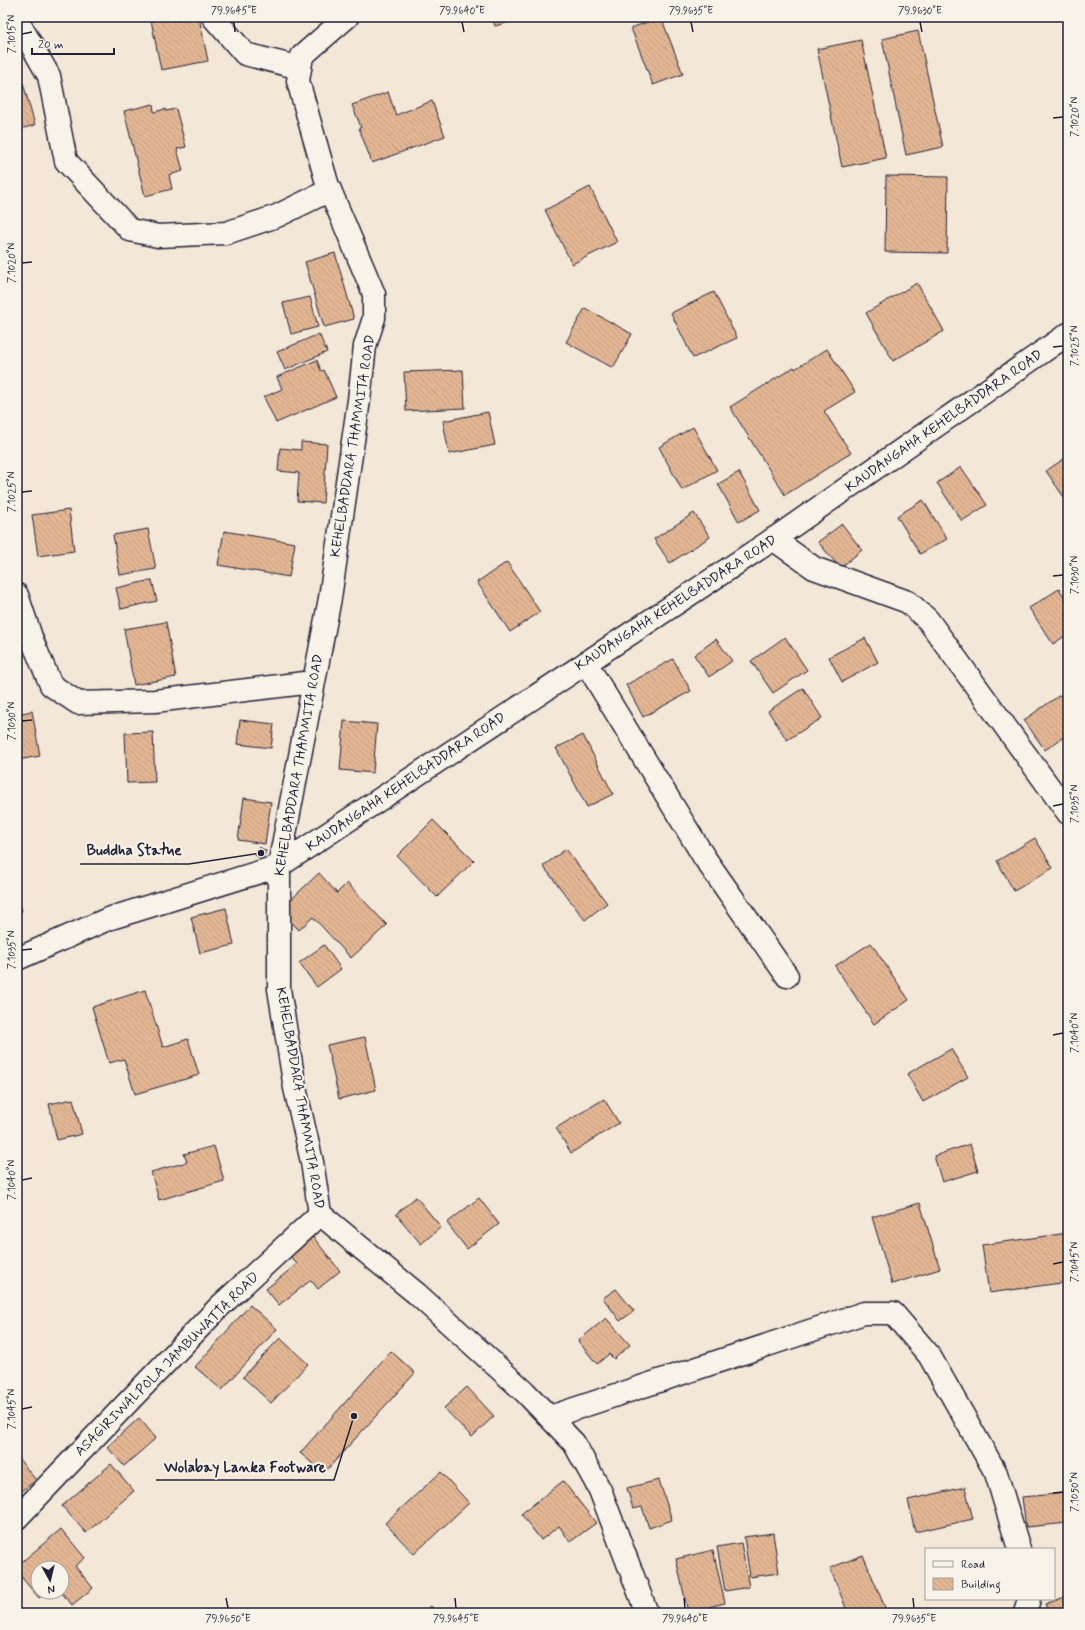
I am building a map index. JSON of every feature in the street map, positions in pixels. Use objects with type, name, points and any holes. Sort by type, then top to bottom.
[{"type":"street","points":[[213,17],[245,54],[300,68]]},
{"type":"street","name":"KEHELBADDARA THAMMITA ROAD","points":[[347,17],[302,56],[298,81],[327,183],[374,294],[374,318],[365,346],[359,400],[330,598],[279,866],[279,989],[295,1088],[312,1162],[320,1214],[417,1294],[526,1392],[574,1443],[600,1490],[647,1613]]},
{"type":"street","points":[[17,23],[20,25],[49,76],[66,162],[130,230],[158,236],[226,233],[277,216],[330,190]]},
{"type":"street","name":"KAUDANGAHA KEHELBADDARA ROAD","points":[[17,959],[108,919],[279,866],[773,539],[1068,334]]},
{"type":"street","points":[[773,539],[814,568],[908,602],[928,620],[1068,813]]},
{"type":"street","points":[[17,595],[32,640],[51,685],[78,703],[155,701],[313,682]]},
{"type":"street","points":[[586,663],[704,857],[786,976]]},
{"type":"street","name":"ASAGIRIWALPOLA JAMBUWATTA ROAD","points":[[17,1518],[219,1307],[320,1214]]},
{"type":"street","points":[[550,1417],[864,1313],[893,1314],[930,1355],[996,1473],[1019,1548]]},
{"type":"street","points":[[1025,1613],[1029,1600]]},
{"type":"building","points":[[165,17],[199,17],[208,61],[161,70],[151,20]]},
{"type":"building","points":[[492,17],[526,17],[495,26]]},
{"type":"building","points":[[661,17],[683,74],[653,85],[631,28]]},
{"type":"building","points":[[918,31],[943,147],[906,155],[882,39]]},
{"type":"building","points":[[861,40],[886,158],[842,167],[817,49]]},
{"type":"building","points":[[23,83],[35,125],[17,130],[17,85]]},
{"type":"building","points":[[388,92],[396,115],[432,101],[445,136],[372,163],[359,128],[361,127],[352,105]]},
{"type":"building","points":[[153,104],[154,112],[165,109],[166,111],[176,109],[186,147],[177,149],[183,171],[169,175],[172,189],[145,196],[124,111]]},
{"type":"building","points":[[886,176],[948,177],[947,253],[885,252]]},
{"type":"building","points":[[590,187],[617,242],[572,264],[545,210]]},
{"type":"building","points":[[335,253],[354,319],[324,327],[305,262]]},
{"type":"building","points":[[917,283],[944,331],[893,361],[866,313]]},
{"type":"building","points":[[714,292],[737,338],[693,358],[671,313]]},
{"type":"building","points":[[310,297],[318,327],[291,334],[283,303]]},
{"type":"building","points":[[585,308],[632,334],[613,368],[566,342]]},
{"type":"building","points":[[319,334],[327,352],[285,370],[277,352]]},
{"type":"building","points":[[827,349],[855,392],[824,411],[851,453],[785,495],[730,407],[794,367],[795,369]]},
{"type":"building","points":[[317,360],[321,371],[324,370],[336,397],[276,423],[264,397],[282,389],[277,377]]},
{"type":"building","points":[[463,370],[465,408],[406,411],[404,372]]},
{"type":"building","points":[[488,412],[495,445],[449,454],[443,421]]},
{"type":"building","points":[[693,427],[717,470],[682,490],[659,447]]},
{"type":"building","points":[[301,442],[327,444],[323,503],[297,501],[299,473],[278,471],[280,448],[301,450]]},
{"type":"building","points":[[1068,456],[1068,503],[1046,471]]},
{"type":"building","points":[[961,467],[987,505],[962,521],[937,483]]},
{"type":"building","points":[[739,472],[760,510],[739,522],[718,484]]},
{"type":"building","points":[[923,500],[947,539],[920,554],[897,516]]},
{"type":"building","points":[[69,510],[74,551],[38,556],[32,515]]},
{"type":"building","points":[[694,513],[710,537],[670,563],[654,539]]},
{"type":"building","points":[[842,524],[862,550],[840,568],[818,542]]},
{"type":"building","points":[[148,529],[156,569],[120,575],[113,535]]},
{"type":"building","points":[[224,531],[295,543],[289,577],[218,565]]},
{"type":"building","points":[[507,562],[540,612],[510,632],[477,582]]},
{"type":"building","points":[[152,580],[157,601],[121,609],[116,588]]},
{"type":"building","points":[[1059,589],[1068,602],[1068,634],[1053,644],[1029,608]]},
{"type":"building","points":[[166,622],[176,677],[134,685],[124,629]]},
{"type":"building","points":[[785,637],[807,670],[773,693],[751,661]]},
{"type":"building","points":[[865,638],[878,662],[842,682],[829,657]]},
{"type":"building","points":[[716,639],[732,661],[709,677],[694,655]]},
{"type":"building","points":[[673,659],[691,691],[643,717],[626,685]]},
{"type":"building","points":[[803,688],[822,718],[787,740],[768,711]]},
{"type":"building","points":[[1060,695],[1068,707],[1068,734],[1045,750],[1024,720]]},
{"type":"building","points":[[32,711],[40,756],[18,760],[17,714]]},
{"type":"building","points":[[240,720],[274,724],[271,748],[237,744]]},
{"type":"building","points":[[344,721],[377,724],[373,773],[340,770]]},
{"type":"building","points":[[153,732],[155,782],[127,783],[125,733]]},
{"type":"building","points":[[583,735],[613,794],[587,807],[556,748]]},
{"type":"building","points":[[244,798],[271,802],[265,844],[238,840]]},
{"type":"building","points":[[433,820],[474,861],[437,897],[397,856]]},
{"type":"building","points":[[1035,838],[1053,868],[1014,891],[997,861]]},
{"type":"building","points":[[259,847],[266,851],[262,859],[255,855]]},
{"type":"building","points":[[566,849],[607,903],[585,920],[543,866]]},
{"type":"building","points":[[319,873],[337,893],[347,883],[387,925],[351,958],[313,917],[299,930],[280,910]]},
{"type":"building","points":[[17,893],[22,911],[17,912]]},
{"type":"building","points":[[226,908],[234,945],[200,953],[191,917]]},
{"type":"building","points":[[871,943],[909,1000],[874,1024],[835,966]]},
{"type":"building","points":[[324,945],[341,969],[317,987],[299,963]]},
{"type":"building","points":[[145,990],[163,1047],[188,1039],[199,1075],[135,1094],[124,1059],[109,1063],[92,1007]]},
{"type":"building","points":[[365,1037],[376,1090],[339,1099],[327,1045]]},
{"type":"building","points":[[951,1049],[968,1077],[923,1102],[907,1074]]},
{"type":"building","points":[[73,1099],[82,1134],[57,1140],[49,1104]]},
{"type":"building","points":[[604,1099],[619,1123],[571,1153],[556,1128]]},
{"type":"building","points":[[970,1144],[978,1171],[942,1182],[934,1156]]},
{"type":"building","points":[[214,1146],[224,1181],[159,1200],[151,1172],[187,1162],[184,1154]]},
{"type":"building","points":[[416,1197],[441,1227],[421,1244],[396,1214]]},
{"type":"building","points":[[479,1198],[499,1224],[467,1249],[447,1223]]},
{"type":"building","points":[[920,1203],[940,1269],[892,1284],[872,1217]]},
{"type":"building","points":[[1068,1233],[1068,1282],[989,1293],[982,1245]]},
{"type":"building","points":[[313,1237],[340,1271],[318,1289],[311,1280],[279,1305],[266,1289],[297,1264],[290,1256]]},
{"type":"building","points":[[616,1289],[634,1311],[620,1321],[603,1298]]},
{"type":"building","points":[[250,1305],[277,1329],[222,1390],[195,1367]]},
{"type":"building","points":[[606,1318],[630,1345],[614,1359],[609,1354],[597,1364],[578,1341]]},
{"type":"building","points":[[280,1338],[308,1364],[271,1403],[243,1377]]},
{"type":"building","points":[[391,1351],[415,1373],[324,1473],[300,1453]]},
{"type":"building","points":[[467,1387],[494,1416],[472,1437],[444,1408]]},
{"type":"building","points":[[139,1418],[156,1438],[124,1466],[107,1447]]},
{"type":"building","points":[[18,1458],[36,1480],[17,1495],[17,1459]]},
{"type":"building","points":[[111,1464],[134,1491],[86,1533],[62,1506]]},
{"type":"building","points":[[441,1472],[469,1503],[414,1554],[385,1523]]},
{"type":"building","points":[[659,1480],[672,1520],[649,1528],[642,1507],[633,1509],[627,1488]]},
{"type":"building","points":[[563,1481],[596,1523],[570,1542],[559,1526],[541,1540],[521,1514]]},
{"type":"building","points":[[965,1487],[973,1519],[915,1532],[908,1500]]},
{"type":"building","points":[[1068,1493],[1068,1523],[1026,1527],[1022,1497]]},
{"type":"building","points":[[61,1529],[85,1558],[75,1566],[93,1588],[72,1605],[68,1600],[70,1600],[70,1560],[30,1560],[30,1587],[17,1572],[17,1566]]},
{"type":"building","points":[[773,1533],[779,1573],[750,1577],[744,1537]]},
{"type":"building","points":[[741,1543],[749,1587],[725,1591],[717,1547]]},
{"type":"building","points":[[713,1550],[725,1603],[688,1612],[676,1559]]},
{"type":"building","points":[[863,1555],[886,1610],[879,1613],[848,1613],[830,1568]]},
{"type":"building","points":[[1068,1596],[1068,1613],[1049,1613],[1045,1604]]},
{"type":"building","points":[[431,1606],[437,1613],[422,1613]]},
{"type":"place","name":"Buddha Statue","points":[[261,853]]},
{"type":"place","name":"Wolabay Lanka Footware","points":[[354,1416]]}]
